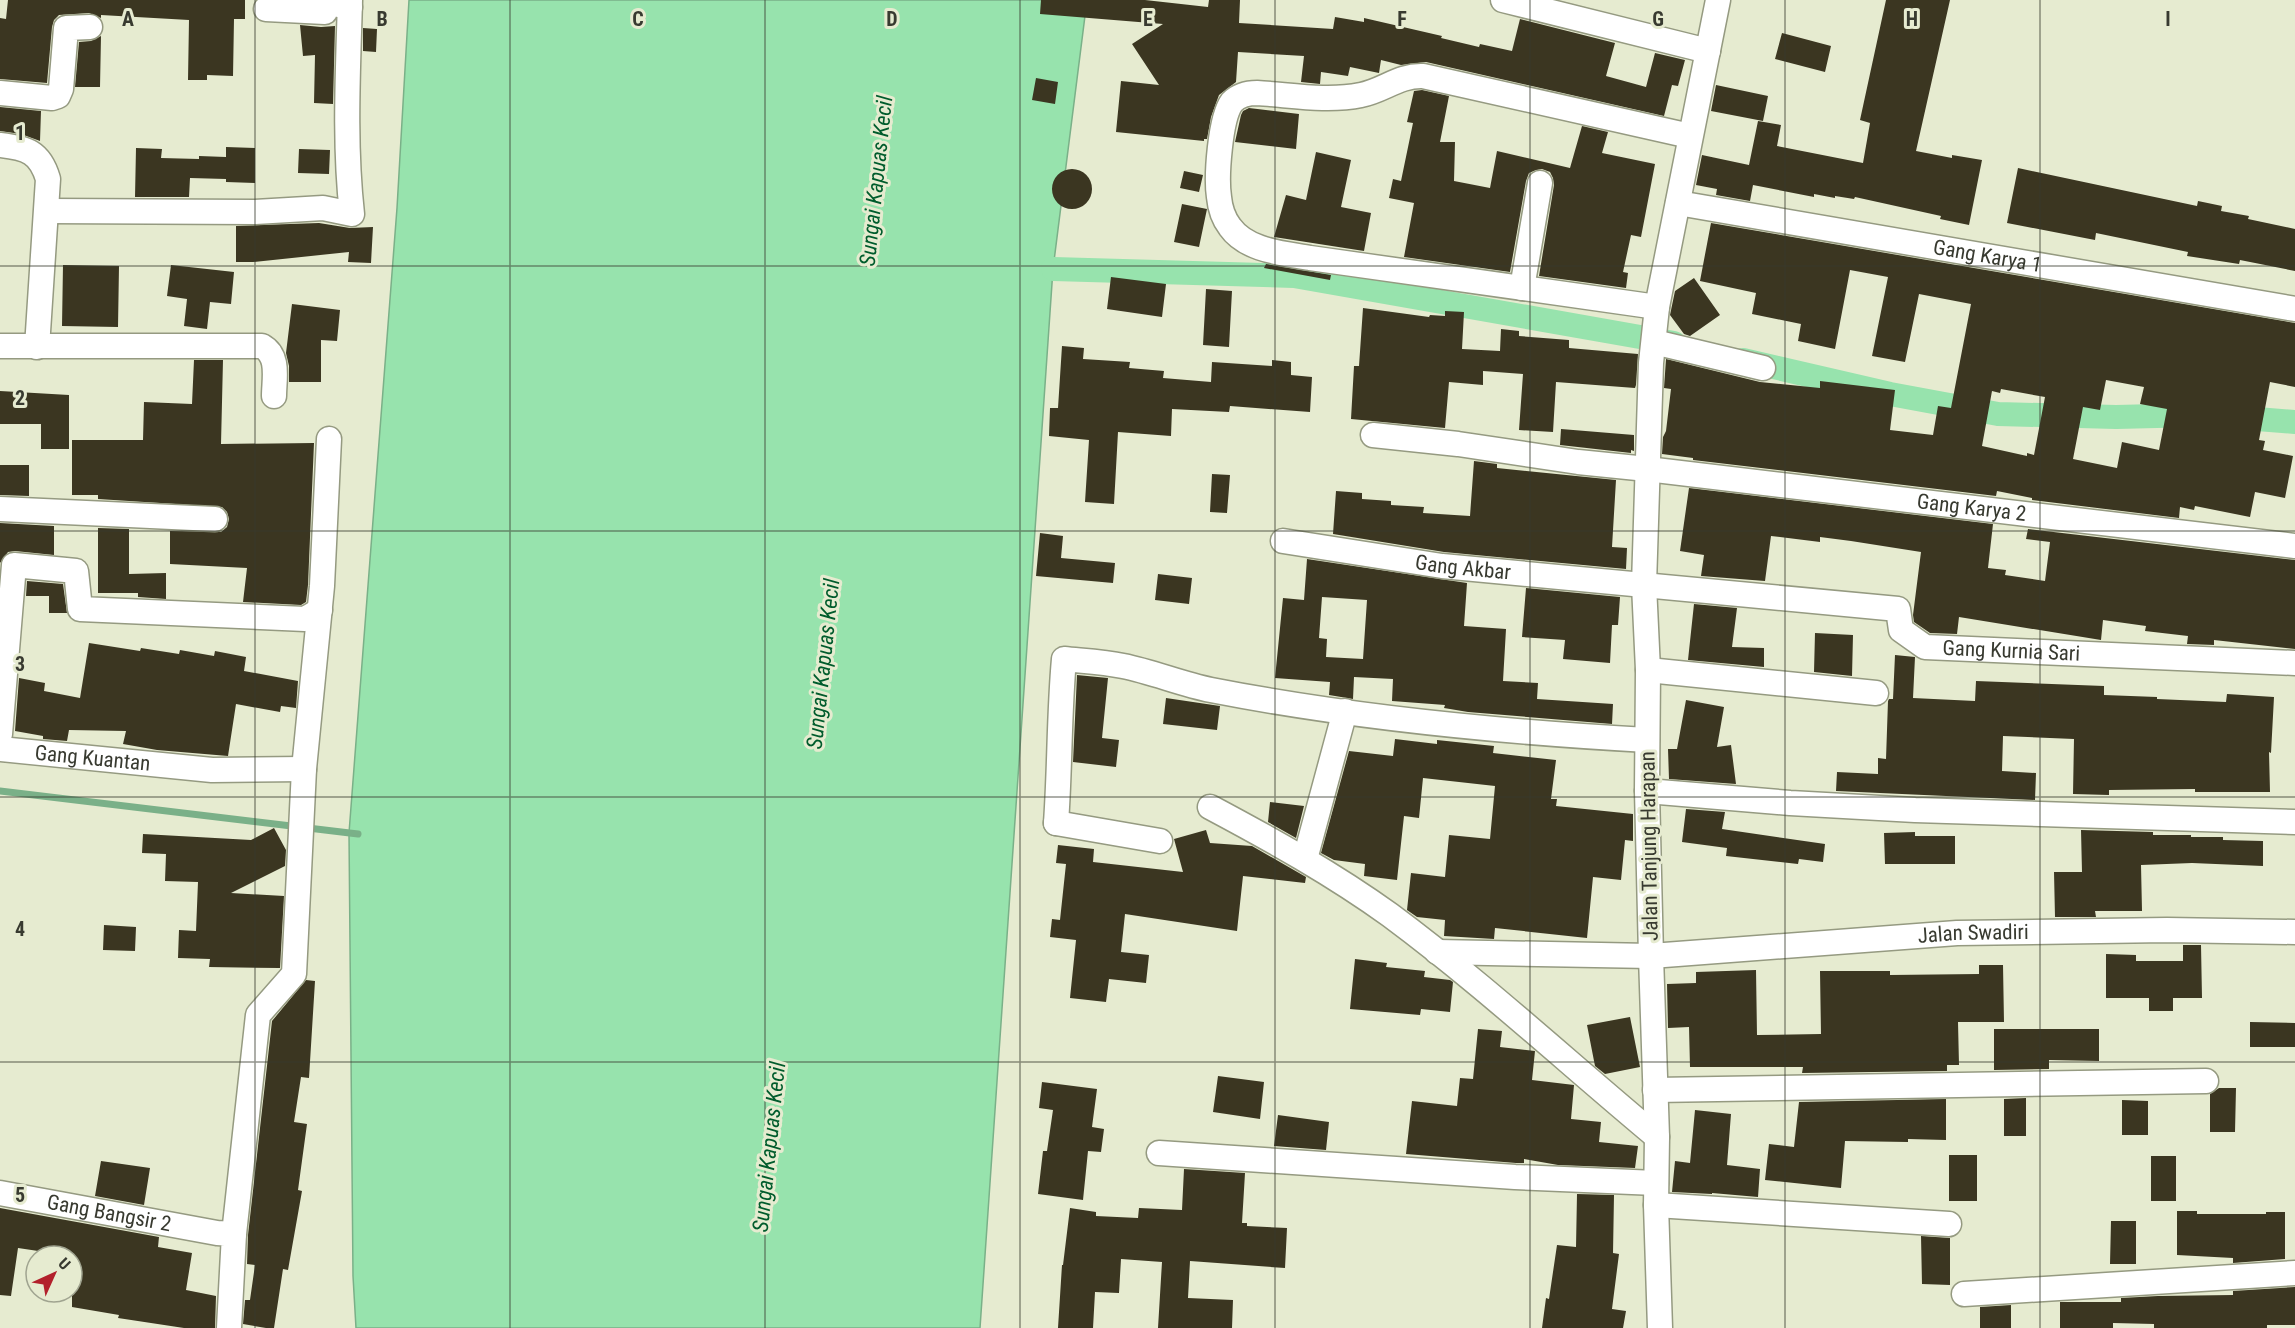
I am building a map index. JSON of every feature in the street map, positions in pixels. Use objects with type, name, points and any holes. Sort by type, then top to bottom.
[{"type":"street","points":[[1503,0],[1708,51]]},
{"type":"street","name":"Jalan Tanjung Harapan","points":[[1660,1328],[1647,790],[1648,670],[1644,585],[1647,469],[1654,333],[1690,136],[1718,0]]},
{"type":"street","points":[[47,211],[255,212],[323,208],[352,214],[348,185],[347,73],[350,4],[327,3],[325,12],[266,9]]},
{"type":"street","points":[[0,93],[52,98],[58,96],[61,89],[66,28],[90,27]]},
{"type":"street","points":[[1690,136],[1423,76],[1406,77],[1360,96],[1336,98],[1257,93],[1243,95],[1232,103],[1225,120],[1218,185],[1219,197],[1221,210],[1230,228],[1247,241],[1273,251],[1522,288],[1763,368]]},
{"type":"street","points":[[0,145],[27,151],[40,159],[48,179],[37,347]]},
{"type":"street","points":[[1522,288],[1540,183]]},
{"type":"street","name":"Gang Karya 1","points":[[1678,203],[2295,309]]},
{"type":"street","points":[[0,346],[262,346],[273,357],[274,396]]},
{"type":"street","name":"Gang Karya 2","points":[[1373,435],[1458,444],[1578,462],[2295,546]]},
{"type":"street","points":[[229,1328],[226,1233],[258,1015],[294,974],[304,769],[320,610],[329,439]]},
{"type":"street","points":[[0,509],[215,519]]},
{"type":"street","name":"Gang Akbar","points":[[1283,541],[1442,566],[1644,585]]},
{"type":"street","points":[[0,734],[14,565],[76,571],[80,609],[305,619],[320,610]]},
{"type":"street","name":"Gang Kurnia Sari","points":[[1644,585],[1898,609],[1901,630],[1925,647],[2295,663]]},
{"type":"street","points":[[1160,841],[1056,823],[1064,659],[1122,666],[1210,690],[1345,711],[1549,735],[1647,740]]},
{"type":"street","points":[[1648,670],[1876,693]]},
{"type":"street","points":[[1305,859],[1345,711]]},
{"type":"street","name":"Gang Kuantan","points":[[0,749],[212,770],[304,769]]},
{"type":"street","points":[[1647,790],[1790,803],[1915,810],[2295,822]]},
{"type":"street","points":[[1210,807],[1305,859],[1390,915],[1521,1021],[1657,1137]]},
{"type":"street","name":"Jalan Swadiri","points":[[1437,952],[1651,956],[1957,933],[2168,930],[2295,932]]},
{"type":"street","points":[[1655,1090],[2206,1081]]},
{"type":"street","points":[[1159,1153],[1515,1177],[1949,1224]]},
{"type":"street","name":"Gang Bangsir 2","points":[[0,1193],[226,1233]]},
{"type":"street","points":[[1964,1294],[2295,1273]]},
{"type":"water","name":"Sungai Kapuas Kecil","points":[[409,0],[1087,0],[1053,269],[980,1328],[356,1328],[353,1276],[349,833],[397,208]]},
{"type":"building","points":[[8,0],[245,0],[245,19],[234,19],[233,76],[207,75],[207,80],[188,80],[189,20],[101,15],[101,18],[89,13],[59,15],[52,27],[47,83],[0,79],[0,18],[6,19]]},
{"type":"building","points":[[1041,0],[1145,0],[1208,7],[1209,0],[1240,0],[1239,23],[1333,29],[1335,17],[1364,22],[1364,18],[1479,47],[1480,44],[1512,51],[1520,19],[1615,43],[1606,76],[1646,87],[1655,53],[1685,60],[1678,86],[1672,85],[1664,116],[1426,62],[1401,65],[1381,60],[1379,73],[1350,67],[1348,76],[1321,72],[1320,84],[1301,82],[1304,56],[1238,52],[1236,82],[1219,95],[1211,117],[1207,139],[1204,141],[1116,132],[1121,81],[1159,85],[1132,44],[1163,24],[1040,14]]},
{"type":"building","points":[[1886,0],[1950,0],[1916,151],[1952,158],[1952,155],[1982,160],[1969,225],[1940,219],[1941,216],[1855,197],[1854,199],[1835,196],[1835,198],[1814,194],[1814,197],[1753,185],[1750,201],[1716,195],[1717,189],[1696,185],[1702,155],[1749,165],[1758,121],[1781,125],[1777,146],[1863,163],[1870,123],[1860,120]]},
{"type":"building","points":[[300,25],[335,26],[333,104],[314,103],[315,55],[303,56]]},
{"type":"building","points":[[363,28],[377,29],[376,52],[363,51]]},
{"type":"building","points":[[1782,33],[1831,46],[1825,72],[1775,59]]},
{"type":"building","points":[[101,36],[100,87],[75,87],[79,42],[91,41]]},
{"type":"building","points":[[1036,78],[1058,82],[1055,104],[1032,100]]},
{"type":"building","points":[[1716,85],[1768,96],[1763,121],[1711,111]]},
{"type":"building","points":[[1422,90],[1449,96],[1440,142],[1455,142],[1454,181],[1490,188],[1497,151],[1570,168],[1582,126],[1608,132],[1602,153],[1655,164],[1641,237],[1631,235],[1623,272],[1628,273],[1626,288],[1539,276],[1554,185],[1550,172],[1542,169],[1529,173],[1526,181],[1510,272],[1404,257],[1414,203],[1389,198],[1393,179],[1401,181],[1413,123],[1407,122],[1414,91]]},
{"type":"building","points":[[0,107],[41,111],[40,141],[21,134],[0,131]]},
{"type":"building","points":[[1249,108],[1299,114],[1296,149],[1235,142],[1241,115]]},
{"type":"building","points":[[226,147],[255,148],[255,183],[190,178],[189,197],[135,197],[136,148],[162,149],[161,158],[199,159],[199,156],[226,157]]},
{"type":"building","points":[[299,149],[330,150],[329,174],[298,173]]},
{"type":"building","points":[[1316,152],[1351,160],[1341,207],[1371,213],[1364,251],[1274,237],[1286,195],[1306,200]]},
{"type":"building","points":[[2018,168],[2197,206],[2198,201],[2222,206],[2221,211],[2295,229],[2295,271],[2240,260],[2239,264],[2187,256],[2188,252],[2096,233],[2095,240],[2007,223]]},
{"type":"building","points":[[1072,169],[1086,175],[1092,189],[1086,203],[1072,209],[1058,203],[1052,189],[1058,175]]},
{"type":"building","points":[[1184,171],[1203,175],[1199,192],[1180,188]]},
{"type":"building","points":[[1182,204],[1207,209],[1199,247],[1174,242]]},
{"type":"building","points":[[319,223],[350,228],[373,227],[371,263],[348,262],[349,252],[236,262],[236,226]]},
{"type":"building","points":[[1711,223],[2295,323],[2295,387],[2270,382],[2259,440],[2265,441],[2263,450],[2293,456],[2285,498],[2255,492],[2250,517],[2195,506],[2194,510],[2180,507],[2179,518],[2032,500],[2032,498],[1997,491],[1996,496],[1693,460],[1693,458],[1662,454],[1671,389],[1664,388],[1666,359],[1760,382],[1820,388],[1820,381],[1895,390],[1890,430],[1933,435],[1938,406],[1951,408],[1971,304],[1919,294],[1905,362],[1872,356],[1888,277],[1850,270],[1835,349],[1798,341],[1801,324],[1752,314],[1756,293],[1700,281]],"holes":[[[2106,380],[2144,387],[2140,404],[2167,409],[2159,450],[2122,442],[2117,468],[2073,459],[2083,407],[2100,410]],[[2001,389],[2045,397],[2034,455],[2027,453],[2027,456],[1982,446],[1992,391],[2000,393]]]},
{"type":"building","points":[[1266,264],[1331,275],[1330,280],[1264,268]]},
{"type":"building","points":[[63,265],[119,266],[118,327],[62,326]]},
{"type":"building","points":[[171,265],[234,272],[231,304],[210,302],[207,329],[184,326],[187,299],[167,296]]},
{"type":"building","points":[[1111,277],[1166,284],[1162,317],[1107,309]]},
{"type":"building","points":[[1694,278],[1720,315],[1690,336],[1684,334],[1670,315],[1675,291]]},
{"type":"building","points":[[1206,289],[1232,291],[1229,347],[1203,345]]},
{"type":"building","points":[[292,304],[340,310],[337,341],[321,340],[321,382],[289,382],[286,353]]},
{"type":"building","points":[[1363,308],[1429,317],[1430,315],[1445,316],[1445,311],[1464,312],[1462,349],[1500,351],[1501,329],[1519,331],[1519,336],[1569,340],[1569,348],[1638,354],[1636,385],[1635,388],[1556,382],[1553,432],[1519,430],[1523,374],[1483,371],[1483,385],[1449,382],[1445,428],[1351,419],[1354,366],[1359,366]]},
{"type":"building","points":[[1062,346],[1084,348],[1083,359],[1130,362],[1129,368],[1164,371],[1163,378],[1211,382],[1212,362],[1272,366],[1272,360],[1291,362],[1291,375],[1312,377],[1310,412],[1230,406],[1229,412],[1172,409],[1171,436],[1118,432],[1114,504],[1085,502],[1089,440],[1049,436],[1050,408],[1058,408]]},
{"type":"building","points":[[194,360],[223,360],[221,444],[314,443],[308,585],[306,602],[301,605],[243,602],[247,568],[170,564],[170,531],[221,532],[227,527],[229,519],[222,507],[98,499],[98,495],[72,495],[72,440],[143,440],[144,402],[192,404]]},
{"type":"building","points":[[0,391],[69,395],[69,449],[41,449],[41,424],[0,424]]},
{"type":"building","points":[[1561,429],[1634,435],[1634,451],[1631,450],[1631,453],[1560,445]]},
{"type":"building","points":[[1474,461],[1497,464],[1497,468],[1616,480],[1612,547],[1627,548],[1626,569],[1444,552],[1333,534],[1336,491],[1362,493],[1362,499],[1391,501],[1391,505],[1424,507],[1423,513],[1470,516]]},
{"type":"building","points":[[0,465],[29,465],[29,496],[0,495]]},
{"type":"building","points":[[1212,474],[1230,475],[1227,513],[1210,512]]},
{"type":"building","points":[[1689,488],[1993,524],[1988,568],[2006,570],[2005,575],[2045,581],[2050,542],[2026,539],[2028,529],[2295,560],[2295,649],[2214,640],[2214,645],[2187,644],[2188,636],[2145,631],[2146,626],[2103,620],[2101,640],[1959,617],[1957,634],[1930,633],[1914,622],[1913,615],[1921,552],[1820,537],[1820,542],[1771,536],[1765,581],[1701,576],[1704,555],[1680,551]]},
{"type":"building","points":[[0,523],[54,526],[54,555],[8,552],[0,563]]},
{"type":"building","points":[[98,528],[129,529],[129,574],[166,573],[166,599],[138,597],[138,593],[98,593]]},
{"type":"building","points":[[1040,533],[1063,536],[1061,558],[1115,563],[1113,583],[1036,576]]},
{"type":"building","points":[[1307,559],[1467,583],[1464,626],[1506,629],[1503,681],[1538,683],[1537,699],[1613,704],[1612,724],[1468,712],[1444,708],[1445,705],[1392,701],[1393,679],[1354,677],[1353,699],[1329,695],[1330,682],[1275,678],[1283,598],[1304,600]],"holes":[[[1322,597],[1367,600],[1363,659],[1326,657],[1327,639],[1319,638]]]},
{"type":"building","points":[[1158,574],[1192,578],[1189,604],[1155,600]]},
{"type":"building","points":[[27,581],[63,584],[67,613],[49,613],[49,596],[26,596]]},
{"type":"building","points":[[1526,588],[1620,597],[1618,625],[1612,625],[1610,663],[1563,659],[1565,640],[1522,637]]},
{"type":"building","points":[[1694,604],[1737,608],[1732,647],[1764,648],[1764,667],[1688,660]]},
{"type":"building","points":[[1815,633],[1853,635],[1852,676],[1814,672]]},
{"type":"building","points":[[89,643],[140,651],[141,648],[179,654],[180,650],[214,656],[215,651],[246,657],[244,671],[298,681],[296,708],[281,706],[280,712],[236,704],[228,756],[157,750],[123,744],[126,731],[69,730],[67,741],[43,739],[43,736],[15,731],[19,678],[45,683],[44,691],[80,698]]},
{"type":"building","points":[[1895,655],[1915,657],[1913,698],[1975,701],[1976,681],[2104,686],[2104,695],[2157,697],[2157,699],[2226,702],[2227,694],[2274,697],[2271,753],[2269,752],[2270,792],[2195,792],[2195,789],[2109,790],[2109,795],[2073,794],[2074,739],[2003,736],[2002,771],[2036,773],[2035,800],[1836,791],[1837,772],[1878,774],[1878,758],[1886,759],[1888,701],[1893,699]]},
{"type":"building","points":[[1077,675],[1108,678],[1102,738],[1119,740],[1116,767],[1073,762]]},
{"type":"building","points":[[1166,698],[1220,706],[1217,730],[1163,724]]},
{"type":"building","points":[[1686,700],[1724,707],[1717,747],[1731,745],[1736,784],[1669,779],[1668,749],[1677,749]]},
{"type":"building","points":[[1395,739],[1437,744],[1437,740],[1494,746],[1493,753],[1556,760],[1551,799],[1557,799],[1556,806],[1633,814],[1633,841],[1625,840],[1621,880],[1593,877],[1587,938],[1495,928],[1494,939],[1444,936],[1445,920],[1417,917],[1407,910],[1411,873],[1445,877],[1449,835],[1490,839],[1495,786],[1423,778],[1419,818],[1404,816],[1397,880],[1364,876],[1365,864],[1334,860],[1321,853],[1349,751],[1393,756]]},
{"type":"building","points":[[1270,802],[1304,806],[1296,838],[1268,822]]},
{"type":"building","points":[[1686,809],[1725,812],[1722,829],[1825,844],[1823,862],[1799,859],[1798,864],[1726,856],[1727,848],[1682,842]]},
{"type":"building","points":[[274,828],[286,850],[285,866],[231,893],[284,896],[280,968],[209,967],[210,959],[178,958],[179,930],[196,931],[198,882],[165,881],[166,854],[142,853],[143,834],[251,840]]},
{"type":"building","points":[[1206,830],[1210,843],[1252,846],[1306,877],[1305,883],[1243,876],[1237,931],[1125,914],[1121,952],[1149,955],[1146,983],[1109,979],[1106,1002],[1070,998],[1076,940],[1050,937],[1052,919],[1060,920],[1066,864],[1056,863],[1058,845],[1094,849],[1093,862],[1183,872],[1174,839]]},
{"type":"building","points":[[2081,830],[2153,832],[2153,835],[2191,835],[2191,837],[2223,837],[2223,840],[2263,841],[2263,866],[2192,863],[2141,865],[2142,911],[2095,911],[2096,917],[2055,917],[2054,872],[2082,872]]},
{"type":"building","points":[[1915,832],[1915,836],[1955,836],[1955,864],[1885,864],[1884,833]]},
{"type":"building","points":[[104,925],[136,927],[135,951],[103,950]]},
{"type":"building","points":[[2183,945],[2201,945],[2202,998],[2173,998],[2173,1011],[2149,1011],[2149,998],[2106,998],[2106,954],[2136,955],[2136,961],[2183,961]]},
{"type":"building","points":[[1355,959],[1387,963],[1386,967],[1425,971],[1424,977],[1450,980],[1453,982],[1450,1012],[1421,1009],[1420,1015],[1350,1009]]},
{"type":"building","points":[[1979,965],[2003,965],[2004,1022],[1958,1022],[1959,1065],[1947,1065],[1947,1071],[1802,1073],[1803,1067],[1690,1067],[1689,1027],[1668,1028],[1667,984],[1696,983],[1696,972],[1756,970],[1757,1035],[1821,1034],[1820,971],[1890,971],[1890,975],[1979,974]]},
{"type":"building","points":[[306,980],[315,981],[309,1078],[301,1077],[294,1122],[307,1124],[298,1190],[302,1191],[288,1270],[283,1269],[274,1328],[266,1328],[243,1324],[245,1300],[250,1300],[255,1265],[247,1264],[248,1235],[272,1021]]},
{"type":"building","points":[[1630,1017],[1640,1067],[1605,1074],[1595,1066],[1587,1025]]},
{"type":"building","points":[[2250,1022],[2295,1023],[2295,1047],[2250,1047]]},
{"type":"building","points":[[1478,1029],[1502,1031],[1500,1047],[1535,1051],[1532,1080],[1574,1085],[1571,1119],[1601,1122],[1599,1142],[1638,1146],[1635,1168],[1558,1165],[1524,1159],[1524,1163],[1516,1163],[1406,1154],[1412,1101],[1457,1106],[1460,1078],[1473,1079]]},
{"type":"building","points":[[1994,1029],[2099,1029],[2099,1061],[2049,1060],[2049,1069],[1994,1070]]},
{"type":"building","points":[[1218,1076],[1264,1082],[1260,1119],[1213,1112]]},
{"type":"building","points":[[1042,1082],[1097,1089],[1092,1127],[1104,1129],[1101,1152],[1088,1151],[1083,1200],[1038,1194],[1043,1151],[1047,1151],[1053,1110],[1039,1108]]},
{"type":"building","points":[[2219,1088],[2236,1088],[2235,1132],[2210,1132],[2210,1094]]},
{"type":"building","points":[[2026,1098],[2026,1136],[2004,1136],[2004,1099]]},
{"type":"building","points":[[1946,1099],[1946,1140],[1845,1141],[1841,1188],[1765,1180],[1769,1144],[1794,1147],[1799,1102]]},
{"type":"building","points":[[2122,1100],[2148,1101],[2148,1135],[2122,1135]]},
{"type":"building","points":[[1695,1110],[1731,1114],[1727,1165],[1760,1169],[1758,1197],[1672,1192],[1675,1161],[1690,1163]]},
{"type":"building","points":[[1278,1115],[1329,1122],[1326,1150],[1274,1146]]},
{"type":"building","points":[[1949,1155],[1977,1155],[1977,1201],[1949,1201]]},
{"type":"building","points":[[2151,1156],[2176,1156],[2176,1201],[2151,1201]]},
{"type":"building","points":[[101,1161],[150,1168],[144,1205],[95,1196]]},
{"type":"building","points":[[1184,1169],[1245,1173],[1242,1223],[1247,1223],[1247,1226],[1287,1228],[1285,1268],[1190,1261],[1188,1298],[1233,1300],[1232,1328],[1158,1328],[1162,1262],[1121,1259],[1119,1293],[1095,1292],[1093,1328],[1058,1328],[1062,1265],[1070,1208],[1096,1212],[1096,1216],[1138,1218],[1139,1208],[1182,1210]]},
{"type":"building","points":[[1577,1194],[1614,1195],[1613,1253],[1619,1254],[1612,1309],[1626,1311],[1623,1328],[1542,1328],[1557,1245],[1576,1247]]},
{"type":"building","points":[[0,1208],[159,1237],[158,1247],[192,1253],[186,1290],[216,1296],[215,1328],[184,1328],[118,1318],[119,1315],[72,1307],[72,1304],[84,1304],[84,1244],[24,1244],[24,1249],[18,1248],[11,1296],[0,1295]]},
{"type":"building","points":[[2177,1211],[2197,1211],[2197,1214],[2285,1212],[2285,1259],[2233,1263],[2233,1258],[2177,1255]]},
{"type":"building","points":[[2111,1221],[2136,1221],[2136,1264],[2110,1264]]},
{"type":"building","points":[[1921,1236],[1950,1238],[1950,1285],[1922,1284]]},
{"type":"building","points":[[2295,1287],[2295,1325],[2267,1325],[2267,1328],[2154,1328],[2154,1324],[2113,1323],[2113,1328],[2060,1328],[2060,1302],[2121,1302],[2121,1298],[2233,1295],[2233,1291]]},
{"type":"building","points":[[2011,1305],[2011,1328],[1980,1328],[1980,1307]]},
{"type":"waterway","points":[[1053,269],[1294,276],[1674,343]]},
{"type":"waterway","points":[[1743,360],[1890,394],[1998,414],[2116,417],[2197,415]]},
{"type":"waterway","points":[[2232,417],[2295,422]]},
{"type":"waterway","points":[[0,791],[358,834]]}]
